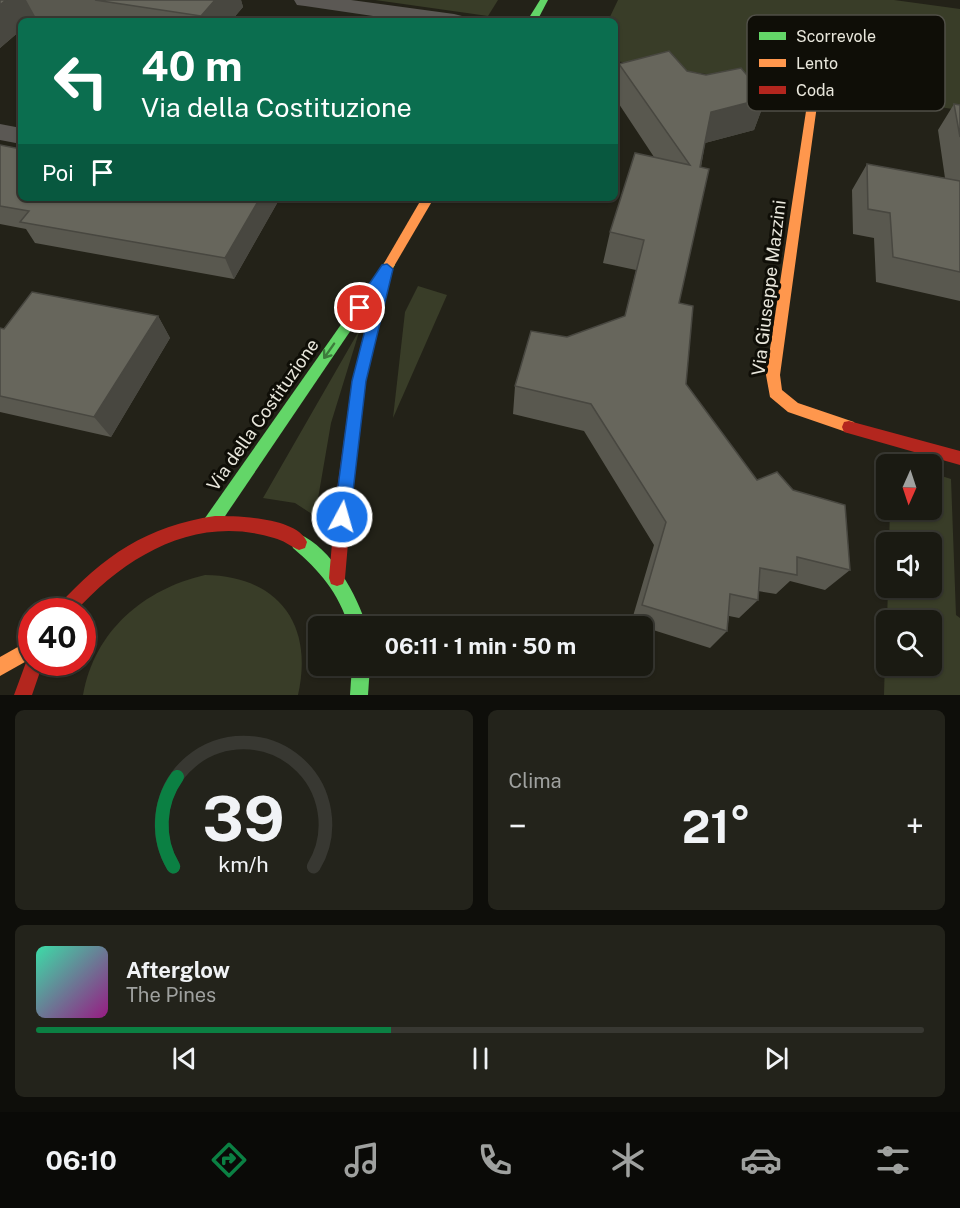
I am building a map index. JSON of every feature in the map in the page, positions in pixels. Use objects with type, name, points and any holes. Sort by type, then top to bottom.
[{"type":"street","points":[[305,0],[433,18]]},
{"type":"street","points":[[534,18],[544,0]]},
{"type":"street","name":"Via Giuseppe Mazzini","points":[[811,111],[773,375],[775,393],[793,408],[820,418],[960,458]]},
{"type":"street","points":[[0,132],[18,135]]},
{"type":"street","name":"Via della Costituzione","points":[[211,523],[387,269],[426,201]]},
{"type":"street","name":"Via della Costituzione","points":[[337,578],[344,497],[359,381],[387,269]]},
{"type":"street","points":[[74,598],[102,571],[137,547],[174,531],[211,523],[248,523],[282,532],[313,550],[337,578],[349,599],[354,616]]},
{"type":"street","points":[[0,668],[18,657]]},
{"type":"street","points":[[23,695],[30,676]]},
{"type":"street","points":[[358,695],[360,676]]},
{"type":"green space","points":[[375,0],[498,0],[488,16]]},
{"type":"green space","points":[[618,0],[894,0],[960,9],[960,110],[945,108],[945,15],[747,15],[747,80],[618,61],[618,18],[609,18]]},
{"type":"green space","points":[[418,286],[447,295],[393,418],[405,312]]},
{"type":"green space","points":[[360,329],[331,423],[315,516],[295,503],[263,498]]},
{"type":"green space","points":[[942,476],[951,479],[956,615],[960,618],[960,695],[884,695],[885,676],[942,676],[942,610],[887,610],[888,598],[942,598],[942,532],[889,532],[890,520],[942,520]]},
{"type":"green space","points":[[205,575],[231,578],[253,584],[271,595],[285,609],[295,626],[302,669],[298,695],[83,695],[88,676],[96,676],[98,651],[125,616],[142,602],[183,582]]},
{"type":"building","points":[[95,0],[215,0],[201,16]]},
{"type":"building","points":[[669,51],[687,71],[706,75],[741,68],[747,75],[747,103],[711,112],[700,167],[709,169],[679,303],[693,306],[686,384],[757,480],[777,472],[793,490],[845,505],[850,570],[797,557],[797,575],[760,568],[758,600],[730,594],[727,631],[642,605],[666,522],[591,404],[515,386],[531,331],[567,337],[625,316],[644,240],[610,232],[635,153],[690,165],[619,64]]},
{"type":"building","points":[[954,104],[960,105],[960,137]]},
{"type":"building","points":[[0,145],[18,148],[18,201],[258,201],[225,258],[20,222],[29,211],[0,206]]},
{"type":"building","points":[[867,164],[960,181],[960,272],[893,257],[890,213],[868,209]]},
{"type":"building","points":[[32,292],[158,316],[94,417],[0,396],[0,328],[4,329]]},
{"type":"traffic: fast","points":[[534,18],[544,0]]},
{"type":"traffic: fast","points":[[211,523],[389,265]]},
{"type":"traffic: fast","points":[[299,542],[336,579],[355,616]]},
{"type":"traffic: fast","points":[[359,695],[360,676]]},
{"type":"traffic: slow","points":[[811,111],[773,375],[775,393],[793,408],[849,427]]},
{"type":"traffic: slow","points":[[389,265],[426,201]]},
{"type":"traffic: slow","points":[[0,667],[18,656]]},
{"type":"traffic: jam","points":[[337,578],[344,497],[359,381],[382,288]]},
{"type":"traffic: jam","points":[[849,427],[960,458]]},
{"type":"traffic: jam","points":[[77,598],[121,559],[165,535],[190,528],[215,524],[242,524],[264,527],[299,542]]},
{"type":"traffic: jam","points":[[23,695],[30,676]]},
{"type":"route","points":[[342,517],[359,381],[387,269],[360,308]]}]
